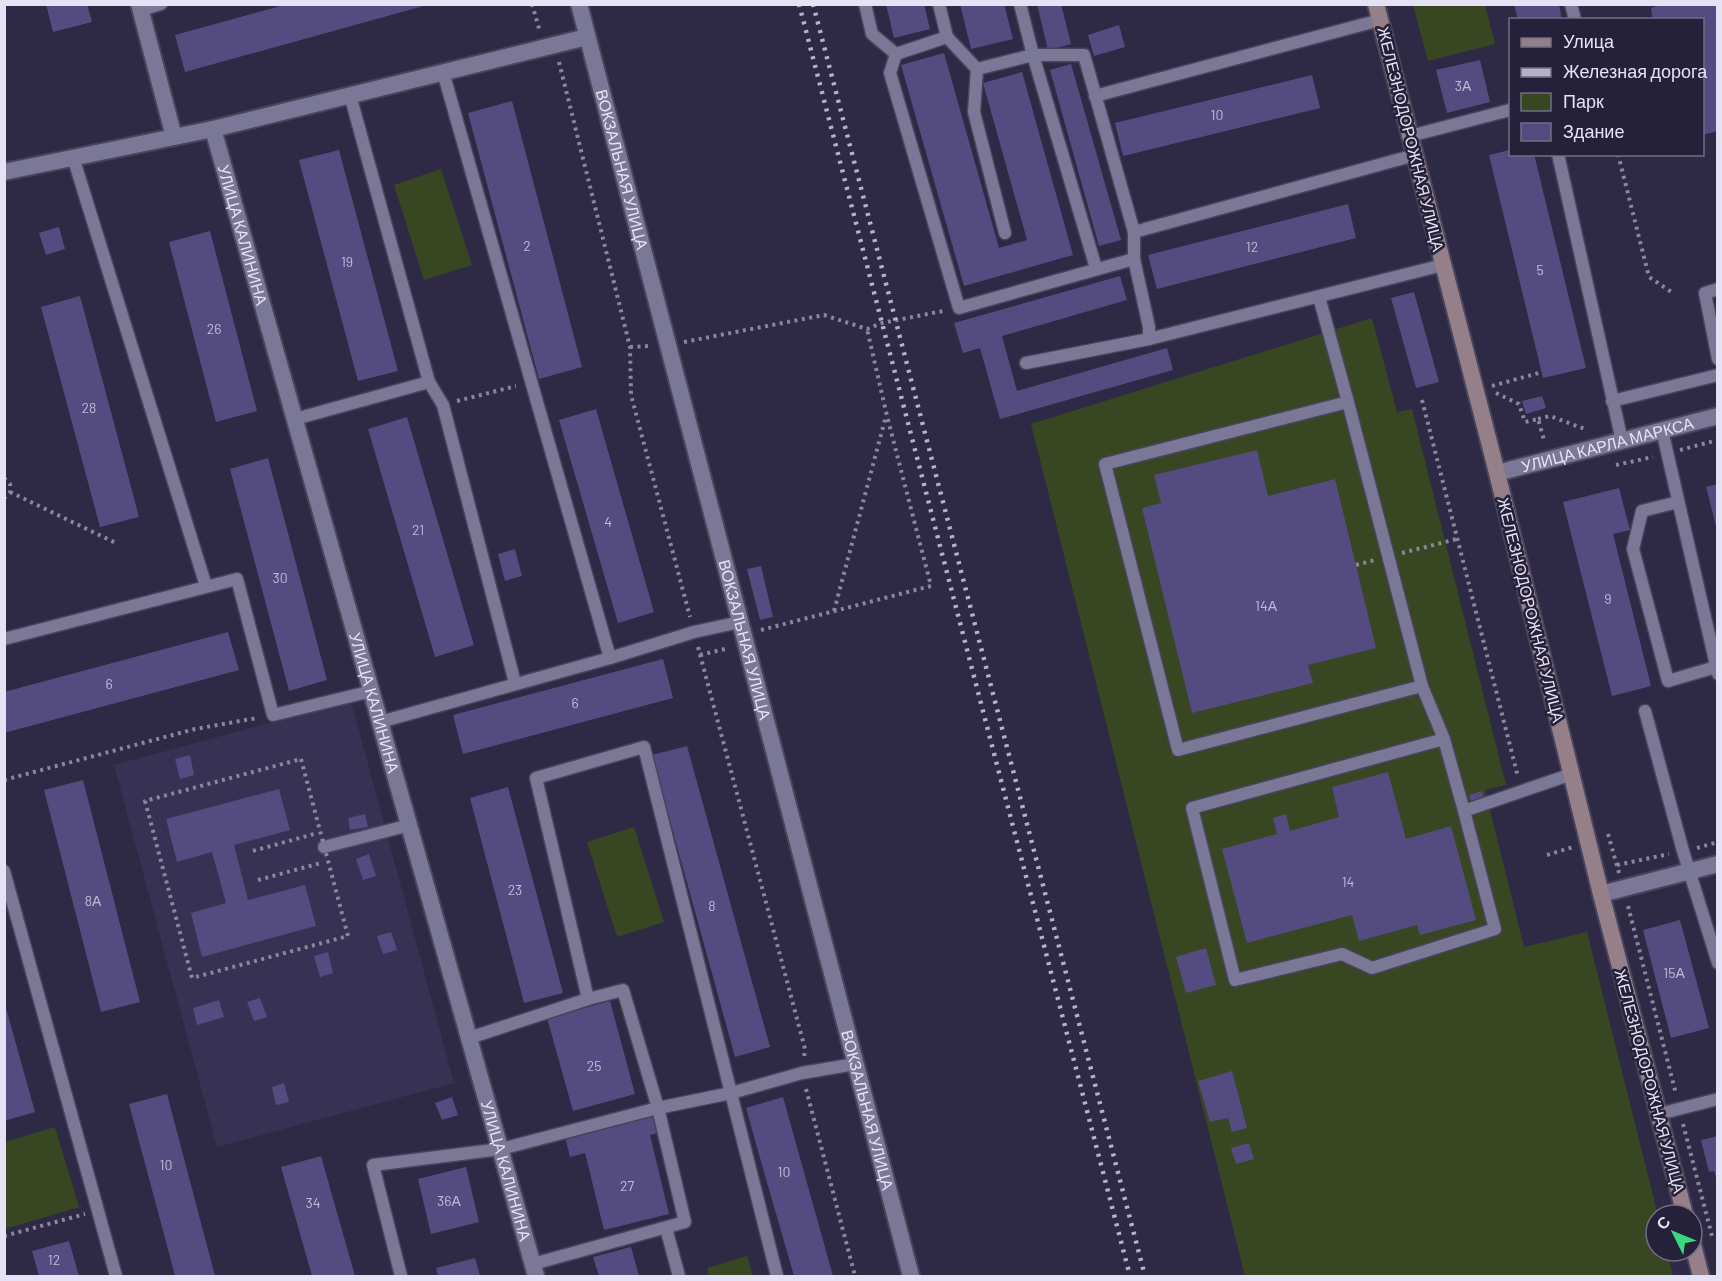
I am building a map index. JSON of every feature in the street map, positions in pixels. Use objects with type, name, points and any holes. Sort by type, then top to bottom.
[{"type":"main road","name":"ЖЕЛЕЗНОДОРОЖНАЯ УЛИЦА","points":[[1378,12],[1497,473],[1601,894],[1682,1203]]},
{"type":"street","name":"ВОКЗАЛЬНАЯ УЛИЦА","points":[[579,4],[911,1276]]},
{"type":"street","points":[[140,7],[174,137]]},
{"type":"street","points":[[4,172],[213,129],[587,37]]},
{"type":"street","name":"УЛИЦА КАЛИНИНА","points":[[213,129],[535,1270]]},
{"type":"street","name":"УЛИЦА КАРЛА МАРКСА","points":[[1497,473],[1718,416]]},
{"type":"street","points":[[1601,894],[1718,864]]},
{"type":"lane","points":[[140,7],[161,4]]},
{"type":"lane","points":[[865,4],[872,34],[897,54]]},
{"type":"lane","points":[[939,4],[947,37],[977,69],[974,112],[1005,233]]},
{"type":"lane","points":[[1020,4],[1096,268]]},
{"type":"lane","points":[[1095,96],[1378,12]]},
{"type":"lane","points":[[897,54],[947,37]]},
{"type":"lane","points":[[897,54],[890,74],[959,308],[1134,259]]},
{"type":"lane","points":[[977,69],[1033,55],[1084,55],[1134,232],[1134,259],[1149,327],[1149,339]]},
{"type":"lane","points":[[443,72],[610,658]]},
{"type":"lane","points":[[350,95],[429,382],[443,405],[515,683]]},
{"type":"lane","points":[[1410,136],[1509,110]]},
{"type":"lane","points":[[1134,232],[1415,155]]},
{"type":"lane","points":[[1558,156],[1622,441]]},
{"type":"lane","points":[[73,157],[206,586]]},
{"type":"lane","points":[[1026,363],[1149,339],[1443,265]]},
{"type":"lane","points":[[1718,289],[1705,293],[1718,359]]},
{"type":"lane","points":[[1319,297],[1422,686],[1444,740],[1495,929],[1372,968],[1342,954],[1235,980],[1192,808],[1444,740]]},
{"type":"lane","points":[[1612,401],[1718,375]]},
{"type":"lane","points":[[295,419],[429,382]]},
{"type":"lane","points":[[1348,402],[1104,464],[1178,750],[1422,686]]},
{"type":"lane","points":[[1662,430],[1717,670],[1668,681],[1633,549],[1642,511],[1678,502]]},
{"type":"lane","points":[[4,639],[237,579],[273,715],[372,691]]},
{"type":"lane","points":[[380,722],[610,658],[694,632],[740,622]]},
{"type":"lane","points":[[1645,711],[1683,851],[1718,963]]},
{"type":"lane","points":[[588,999],[536,778],[644,747],[777,1276]]},
{"type":"lane","points":[[1464,811],[1572,774]]},
{"type":"lane","points":[[324,847],[410,825]]},
{"type":"lane","points":[[4,871],[116,1276]]},
{"type":"lane","points":[[470,1038],[588,999],[623,990],[658,1108],[685,1222],[535,1270]]},
{"type":"lane","points":[[401,1276],[373,1165],[501,1149],[658,1108],[731,1093],[802,1073],[855,1064]]},
{"type":"lane","points":[[1659,1114],[1718,1099]]},
{"type":"lane","points":[[666,1228],[680,1276]]},
{"type":"path","points":[[1618,156],[1649,278],[1673,293]]},
{"type":"path","points":[[630,347],[668,346],[824,315],[867,329],[882,323],[959,308]]},
{"type":"path","points":[[700,655],[761,638],[759,631],[931,586],[867,329]]},
{"type":"path","points":[[1492,386],[1542,372]]},
{"type":"path","points":[[1489,374],[1496,403]]},
{"type":"path","points":[[443,405],[531,382]]},
{"type":"path","points":[[1494,392],[1519,404],[1525,422],[1550,416],[1585,429]]},
{"type":"path","points":[[1422,400],[1518,777]]},
{"type":"path","points":[[834,611],[887,416]]},
{"type":"path","points":[[1538,419],[1544,440]]},
{"type":"path","points":[[1575,432],[1617,422]]},
{"type":"path","points":[[1535,442],[1554,437]]},
{"type":"path","points":[[4,478],[10,484],[10,492],[4,498]]},
{"type":"path","points":[[10,492],[118,544]]},
{"type":"path","points":[[4,780],[195,729],[273,715]]},
{"type":"path","points":[[301,759],[324,847],[348,936],[192,978],[145,801],[301,759]]},
{"type":"path","points":[[253,850],[321,832]]},
{"type":"path","points":[[258,880],[329,861]]},
{"type":"path","points":[[1617,865],[1715,1246]]},
{"type":"path","points":[[4,1236],[99,1209]]},
{"type":"shaded area","points":[[351,701],[454,1083],[217,1147],[114,765]]},
{"type":"green space","points":[[1413,5],[1485,5],[1495,44],[1428,61]]},
{"type":"green space","points":[[441,169],[472,265],[424,280],[394,185]]},
{"type":"green space","points":[[1372,318],[1397,412],[1412,409],[1506,785],[1485,790],[1524,947],[1587,932],[1655,1203],[1644,1203],[1644,1263],[1670,1263],[1673,1276],[1245,1276],[1031,424]]},
{"type":"green space","points":[[634,827],[664,922],[617,937],[587,842]]},
{"type":"green space","points":[[55,1127],[79,1207],[5,1229],[5,1142]]},
{"type":"green space","points":[[747,1256],[753,1276],[709,1276],[707,1268]]},
{"type":"building","points":[[46,4],[87,4],[92,22],[53,32]]},
{"type":"building","points":[[288,4],[427,5],[185,72],[175,35]]},
{"type":"building","points":[[886,4],[924,4],[930,29],[894,38]]},
{"type":"building","points":[[960,4],[1004,4],[1013,39],[971,49]]},
{"type":"building","points":[[1037,4],[1061,4],[1071,44],[1048,50]]},
{"type":"building","points":[[1514,4],[1559,4],[1562,18],[1518,18]]},
{"type":"building","points":[[1664,4],[1718,4],[1718,131],[1704,134],[1704,18],[1653,18],[1651,8]]},
{"type":"building","points":[[1119,25],[1125,47],[1094,56],[1088,35]]},
{"type":"building","points":[[944,53],[999,248],[1027,240],[983,83],[1022,72],[1073,255],[964,286],[901,65]]},
{"type":"building","points":[[1480,60],[1490,102],[1447,113],[1436,70]]},
{"type":"building","points":[[1071,64],[1121,240],[1099,246],[1050,70]]},
{"type":"building","points":[[1312,75],[1320,108],[1123,156],[1115,123]]},
{"type":"building","points":[[512,101],[582,367],[539,379],[468,113]]},
{"type":"building","points":[[339,150],[398,371],[358,381],[299,160]]},
{"type":"building","points":[[1509,150],[1509,156],[1534,156],[1586,368],[1543,378],[1489,155]]},
{"type":"building","points":[[1348,204],[1356,238],[1157,289],[1148,255]]},
{"type":"building","points":[[59,227],[65,249],[46,255],[39,233]]},
{"type":"building","points":[[210,231],[257,411],[216,422],[169,242]]},
{"type":"building","points":[[1120,276],[1127,300],[1002,336],[1017,391],[1167,348],[1173,370],[1000,419],[980,348],[963,353],[954,323]]},
{"type":"building","points":[[1414,292],[1439,382],[1416,388],[1391,298]]},
{"type":"building","points":[[80,296],[139,517],[100,527],[41,307]]},
{"type":"building","points":[[1542,396],[1546,408],[1526,414],[1522,401]]},
{"type":"building","points":[[596,409],[654,612],[618,623],[559,420]]},
{"type":"building","points":[[407,417],[474,645],[435,657],[368,429]]},
{"type":"building","points":[[1257,450],[1268,496],[1335,479],[1376,648],[1308,665],[1313,683],[1192,713],[1142,508],[1161,503],[1154,475]]},
{"type":"building","points":[[268,458],[327,680],[289,691],[230,469]]},
{"type":"building","points":[[1718,484],[1718,530],[1717,530],[1706,487]]},
{"type":"building","points":[[1619,488],[1630,530],[1613,534],[1651,686],[1612,696],[1563,502]]},
{"type":"building","points":[[515,549],[522,576],[505,581],[498,554]]},
{"type":"building","points":[[761,566],[773,617],[760,620],[747,569]]},
{"type":"building","points":[[228,632],[239,670],[4,733],[4,692]]},
{"type":"building","points":[[663,659],[673,698],[463,754],[453,715]]},
{"type":"building","points":[[687,746],[770,1047],[735,1057],[652,755]]},
{"type":"building","points":[[190,755],[194,775],[180,779],[175,759]]},
{"type":"building","points":[[1388,772],[1406,839],[1451,826],[1476,920],[1420,935],[1417,925],[1359,941],[1352,915],[1247,943],[1222,849],[1277,834],[1273,818],[1286,814],[1290,831],[1339,817],[1332,787]]},
{"type":"building","points":[[83,780],[140,1002],[101,1012],[44,790]]},
{"type":"building","points":[[508,787],[563,993],[524,1003],[470,798]]},
{"type":"building","points":[[279,789],[290,830],[234,845],[248,900],[305,885],[316,926],[202,957],[191,913],[226,903],[212,852],[177,862],[166,819]]},
{"type":"building","points":[[1482,791],[1484,799],[1471,802],[1469,795]]},
{"type":"building","points":[[365,814],[368,827],[350,830],[348,818]]},
{"type":"building","points":[[369,854],[376,876],[363,880],[356,859]]},
{"type":"building","points":[[1680,920],[1709,1028],[1671,1038],[1643,930]]},
{"type":"building","points":[[391,932],[397,950],[383,954],[377,936]]},
{"type":"building","points":[[1206,948],[1216,985],[1186,993],[1176,957]]},
{"type":"building","points":[[328,952],[333,973],[320,977],[314,956]]},
{"type":"building","points":[[260,998],[267,1017],[254,1021],[247,1002]]},
{"type":"building","points":[[219,1000],[224,1017],[197,1025],[193,1008]]},
{"type":"building","points":[[4,1001],[35,1112],[4,1121]]},
{"type":"building","points":[[610,1001],[635,1094],[573,1111],[547,1018]]},
{"type":"building","points":[[1232,1071],[1247,1128],[1232,1132],[1228,1118],[1210,1122],[1198,1081]]},
{"type":"building","points":[[284,1083],[289,1102],[276,1105],[272,1087]]},
{"type":"building","points":[[167,1094],[215,1276],[175,1276],[129,1104]]},
{"type":"building","points":[[452,1097],[458,1115],[442,1120],[435,1103]]},
{"type":"building","points":[[783,1097],[833,1276],[794,1276],[758,1151],[746,1108]]},
{"type":"building","points":[[653,1115],[658,1133],[650,1135],[669,1214],[604,1230],[585,1153],[570,1157],[565,1136]]},
{"type":"building","points":[[1718,1136],[1717,1181],[1714,1171],[1709,1172],[1701,1140]]},
{"type":"building","points":[[1249,1143],[1254,1159],[1236,1164],[1231,1148]]},
{"type":"building","points":[[321,1156],[355,1276],[312,1276],[281,1167]]},
{"type":"building","points":[[466,1167],[479,1222],[431,1234],[418,1179]]},
{"type":"building","points":[[69,1241],[79,1276],[39,1276],[32,1251]]},
{"type":"building","points":[[631,1247],[639,1276],[599,1276],[593,1257]]},
{"type":"building","points":[[475,1258],[480,1276],[438,1276],[436,1268]]},
{"type":"railway","points":[[799,4],[1130,1276]]},
{"type":"railway","points":[[813,4],[1145,1276]]}]
